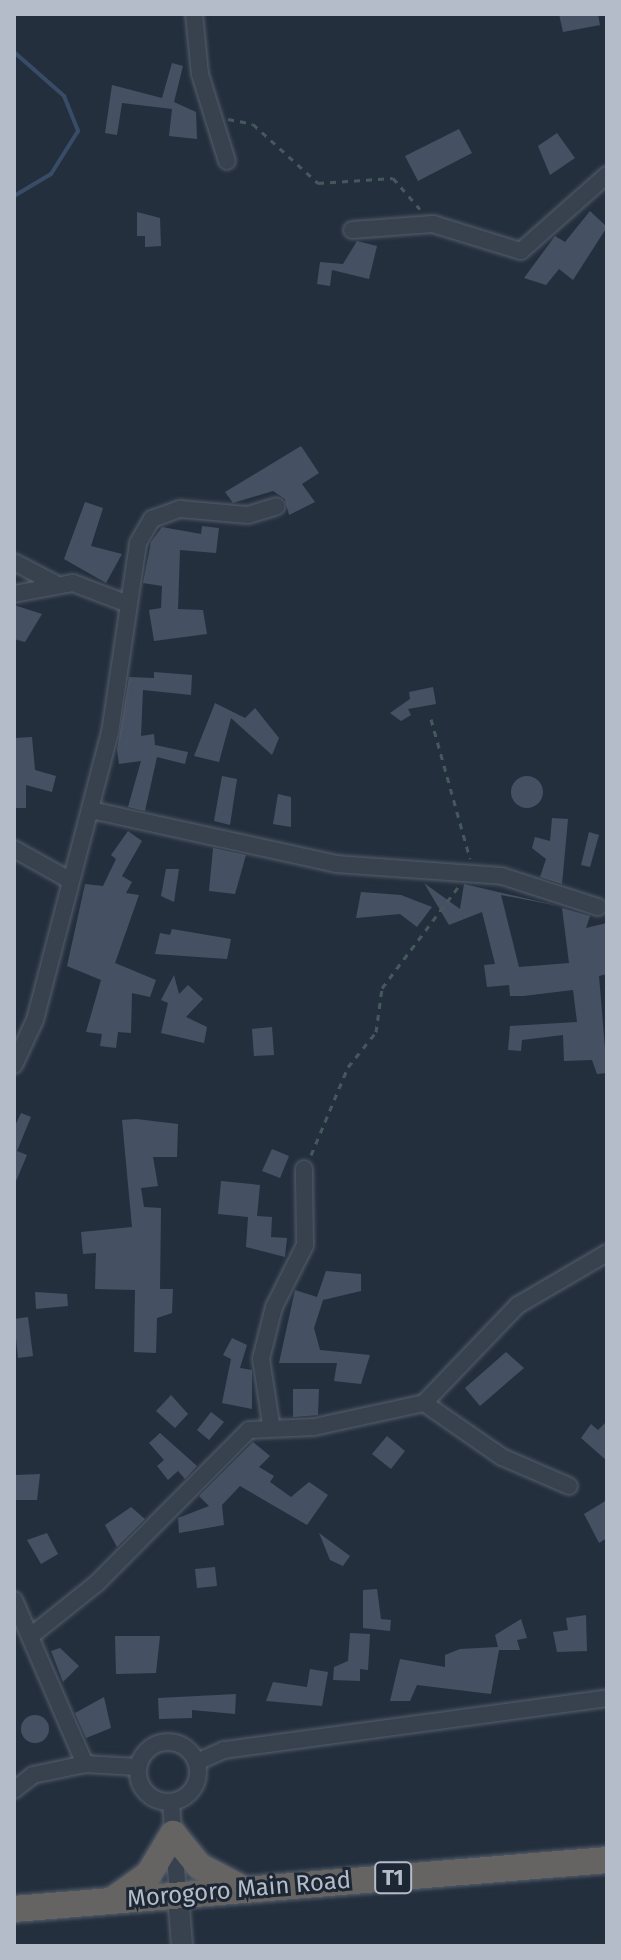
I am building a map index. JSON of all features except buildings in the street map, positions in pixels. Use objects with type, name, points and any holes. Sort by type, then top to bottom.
[{"type":"highway","points":[[110,1901],[149,1874],[173,1834],[199,1866],[247,1890]]},
{"type":"highway","name":"Morogoro Main Road","points":[[14,1909],[607,1860]]},
{"type":"street","points":[[194,14],[200,74],[227,161]]},
{"type":"street","points":[[352,230],[433,224],[521,251],[607,175]]},
{"type":"street","points":[[14,1065],[35,1020],[91,810],[138,543],[152,519],[180,509],[248,515],[277,506]]},
{"type":"street","points":[[14,562],[54,583],[115,594],[128,604]]},
{"type":"street","points":[[14,594],[54,583]]},
{"type":"street","points":[[91,810],[336,864],[470,874],[598,907]]},
{"type":"street","points":[[14,849],[71,881]]},
{"type":"street","points":[[271,1424],[261,1359],[274,1307],[305,1245],[304,1169]]},
{"type":"street","points":[[32,1635],[96,1584],[236,1440],[271,1424],[314,1427],[424,1403],[518,1305],[607,1253]]},
{"type":"street","points":[[424,1403],[502,1457],[569,1486]]},
{"type":"street","points":[[14,1600],[32,1635],[85,1764]]},
{"type":"street","points":[[197,1762],[224,1750],[607,1698]]},
{"type":"street","points":[[137,1767],[150,1747],[165,1741],[181,1744],[197,1762]]},
{"type":"street","points":[[137,1767],[148,1796],[171,1803],[192,1792],[197,1762]]},
{"type":"street","points":[[14,1790],[33,1775],[85,1764],[137,1767]]},
{"type":"street","points":[[171,1803],[182,1946]]},
{"type":"path","points":[[214,118],[253,124],[318,183],[393,178],[433,224]]},
{"type":"path","points":[[304,1169],[348,1067],[376,1032],[382,988],[470,874],[431,719]]},
{"type":"waterway","points":[[14,52],[64,96],[78,131],[51,174],[14,196]]}]
